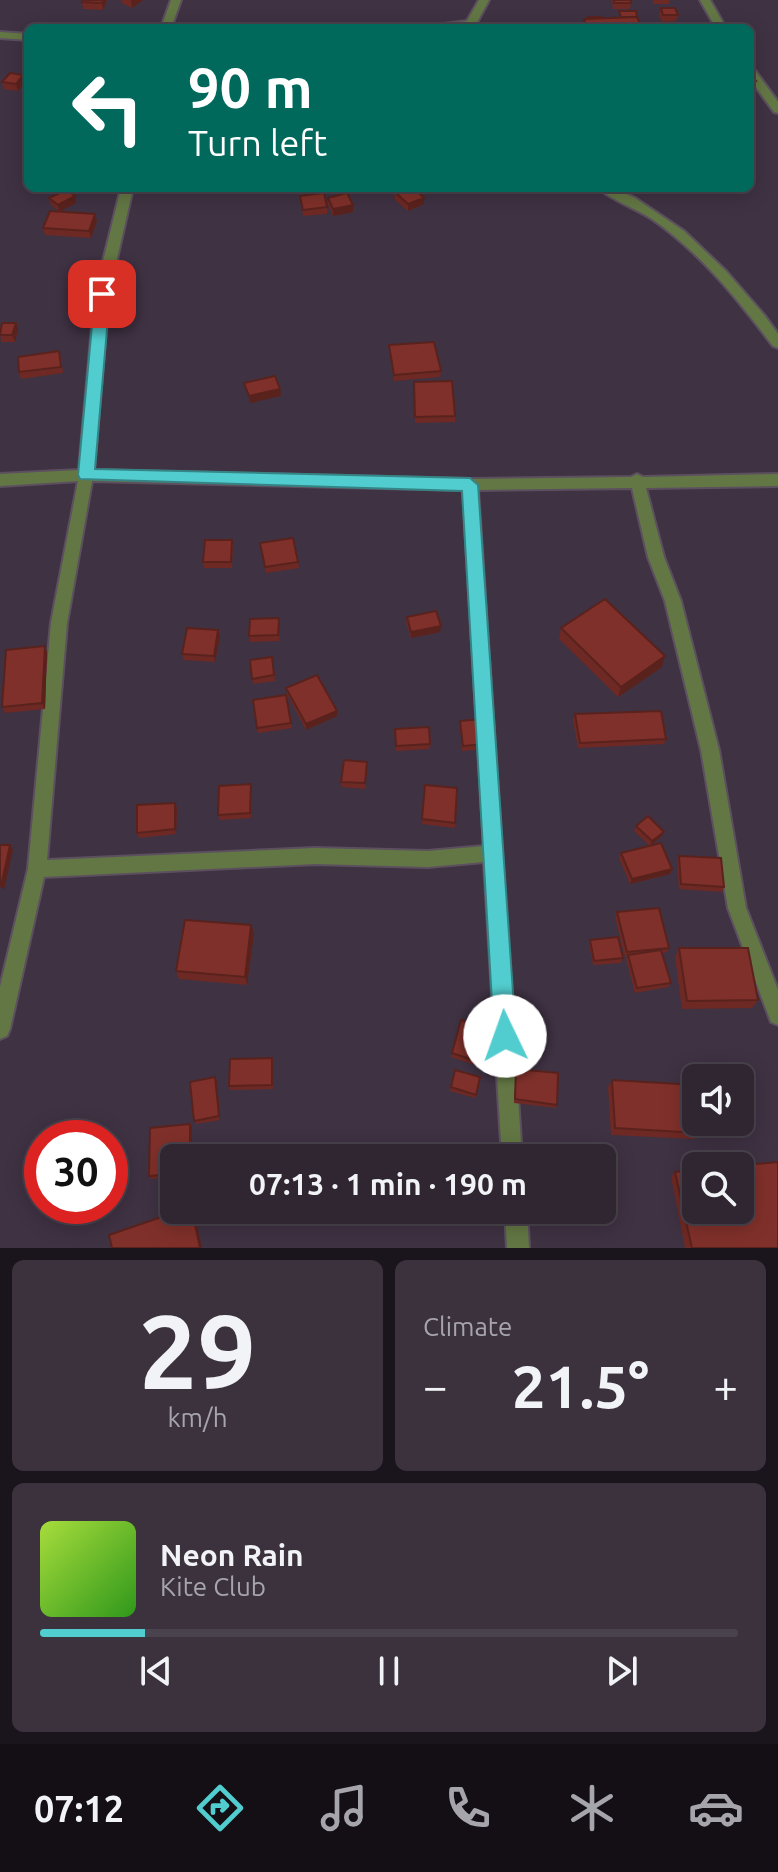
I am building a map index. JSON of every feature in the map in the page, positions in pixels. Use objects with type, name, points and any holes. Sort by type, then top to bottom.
[{"type":"street","points":[[167,24],[176,0]]},
{"type":"street","points":[[471,24],[484,0]]},
{"type":"street","points":[[705,0],[719,24]]},
{"type":"street","points":[[0,35],[24,37]]},
{"type":"street","points":[[754,77],[778,110]]},
{"type":"street","points":[[0,1029],[37,869],[59,623],[86,475],[102,294],[126,192]]},
{"type":"street","points":[[614,192],[636,201],[687,238],[745,299],[778,343]]},
{"type":"street","points":[[0,480],[86,475],[470,485],[778,480]]},
{"type":"street","points":[[637,480],[656,557],[673,601],[710,750],[737,908],[778,1015]]},
{"type":"street","points":[[470,485],[511,1144]]},
{"type":"street","points":[[37,869],[315,856],[428,859],[494,853]]},
{"type":"street","points":[[517,1224],[518,1248]]},
{"type":"building","points":[[83,0],[103,0],[102,3]]},
{"type":"building","points":[[614,0],[631,0],[631,3],[614,3]]},
{"type":"building","points":[[661,8],[675,8],[678,15],[663,15]]},
{"type":"building","points":[[619,11],[636,11],[637,17],[621,17]]},
{"type":"building","points":[[637,17],[640,24],[586,24],[584,19]]},
{"type":"building","points":[[10,73],[23,75],[16,84],[2,82]]},
{"type":"building","points":[[62,192],[75,196],[58,205],[49,198]]},
{"type":"building","points":[[395,192],[418,192],[424,198],[408,204]]},
{"type":"building","points":[[324,193],[327,207],[303,210],[300,196]]},
{"type":"building","points":[[347,193],[353,205],[333,209],[328,198]]},
{"type":"building","points":[[50,211],[95,214],[89,231],[43,228]]},
{"type":"building","points":[[2,323],[16,323],[12,335],[0,335]]},
{"type":"building","points":[[434,342],[441,371],[394,375],[389,345]]},
{"type":"building","points":[[59,351],[61,367],[19,372],[18,357]]},
{"type":"building","points":[[275,376],[280,389],[249,396],[244,383]]},
{"type":"building","points":[[452,381],[455,416],[415,417],[414,382]]},
{"type":"building","points":[[293,538],[298,562],[265,567],[260,543]]},
{"type":"building","points":[[205,540],[232,540],[231,562],[203,562]]},
{"type":"building","points":[[605,599],[665,656],[621,687],[561,628]]},
{"type":"building","points":[[436,611],[441,626],[411,632],[407,617]]},
{"type":"building","points":[[279,618],[278,635],[249,636],[250,619]]},
{"type":"building","points":[[187,628],[218,630],[214,656],[182,654]]},
{"type":"building","points":[[45,646],[42,703],[2,707],[6,650]]},
{"type":"building","points":[[272,657],[274,675],[252,679],[250,660]]},
{"type":"building","points":[[317,675],[337,711],[306,724],[286,688]]},
{"type":"building","points":[[286,695],[291,723],[257,728],[253,700]]},
{"type":"building","points":[[661,711],[666,739],[580,743],[575,714]]},
{"type":"building","points":[[483,719],[487,744],[463,746],[460,721]]},
{"type":"building","points":[[429,727],[430,744],[396,746],[395,729]]},
{"type":"building","points":[[344,760],[367,762],[365,783],[341,782]]},
{"type":"building","points":[[251,784],[250,813],[218,815],[219,786]]},
{"type":"building","points":[[425,785],[457,788],[455,823],[422,819]]},
{"type":"building","points":[[175,803],[175,829],[137,833],[137,805]]},
{"type":"building","points":[[648,816],[664,832],[652,841],[636,826]]},
{"type":"building","points":[[661,843],[672,869],[632,879],[621,853]]},
{"type":"building","points":[[0,845],[10,845],[1,886],[0,885]]},
{"type":"building","points":[[679,856],[721,858],[724,887],[681,884]]},
{"type":"building","points":[[659,908],[669,948],[627,952],[617,912]]},
{"type":"building","points":[[185,920],[251,925],[245,977],[176,971]]},
{"type":"building","points":[[618,937],[623,958],[594,961],[590,940]]},
{"type":"building","points":[[679,948],[748,948],[758,1000],[687,1001]]},
{"type":"building","points":[[661,950],[671,983],[637,988],[628,955]]},
{"type":"building","points":[[461,1020],[485,1028],[476,1061],[452,1053]]},
{"type":"building","points":[[272,1058],[272,1085],[229,1086],[230,1059]]},
{"type":"building","points":[[516,1069],[558,1073],[557,1105],[515,1099]]},
{"type":"building","points":[[455,1070],[480,1077],[476,1095],[451,1087]]},
{"type":"building","points":[[215,1077],[219,1116],[194,1121],[190,1082]]},
{"type":"building","points":[[612,1080],[682,1084],[682,1132],[615,1128]]},
{"type":"building","points":[[190,1124],[190,1144],[160,1144],[160,1175],[149,1176],[150,1128]]},
{"type":"building","points":[[778,1162],[778,1248],[692,1248],[687,1224],[754,1224],[754,1164]]},
{"type":"building","points":[[682,1171],[682,1203],[675,1172]]},
{"type":"building","points":[[160,1218],[160,1224],[195,1224],[200,1248],[112,1248],[109,1235]]},
{"type":"route","points":[[102,294],[86,475],[470,485],[505,1036]]}]
